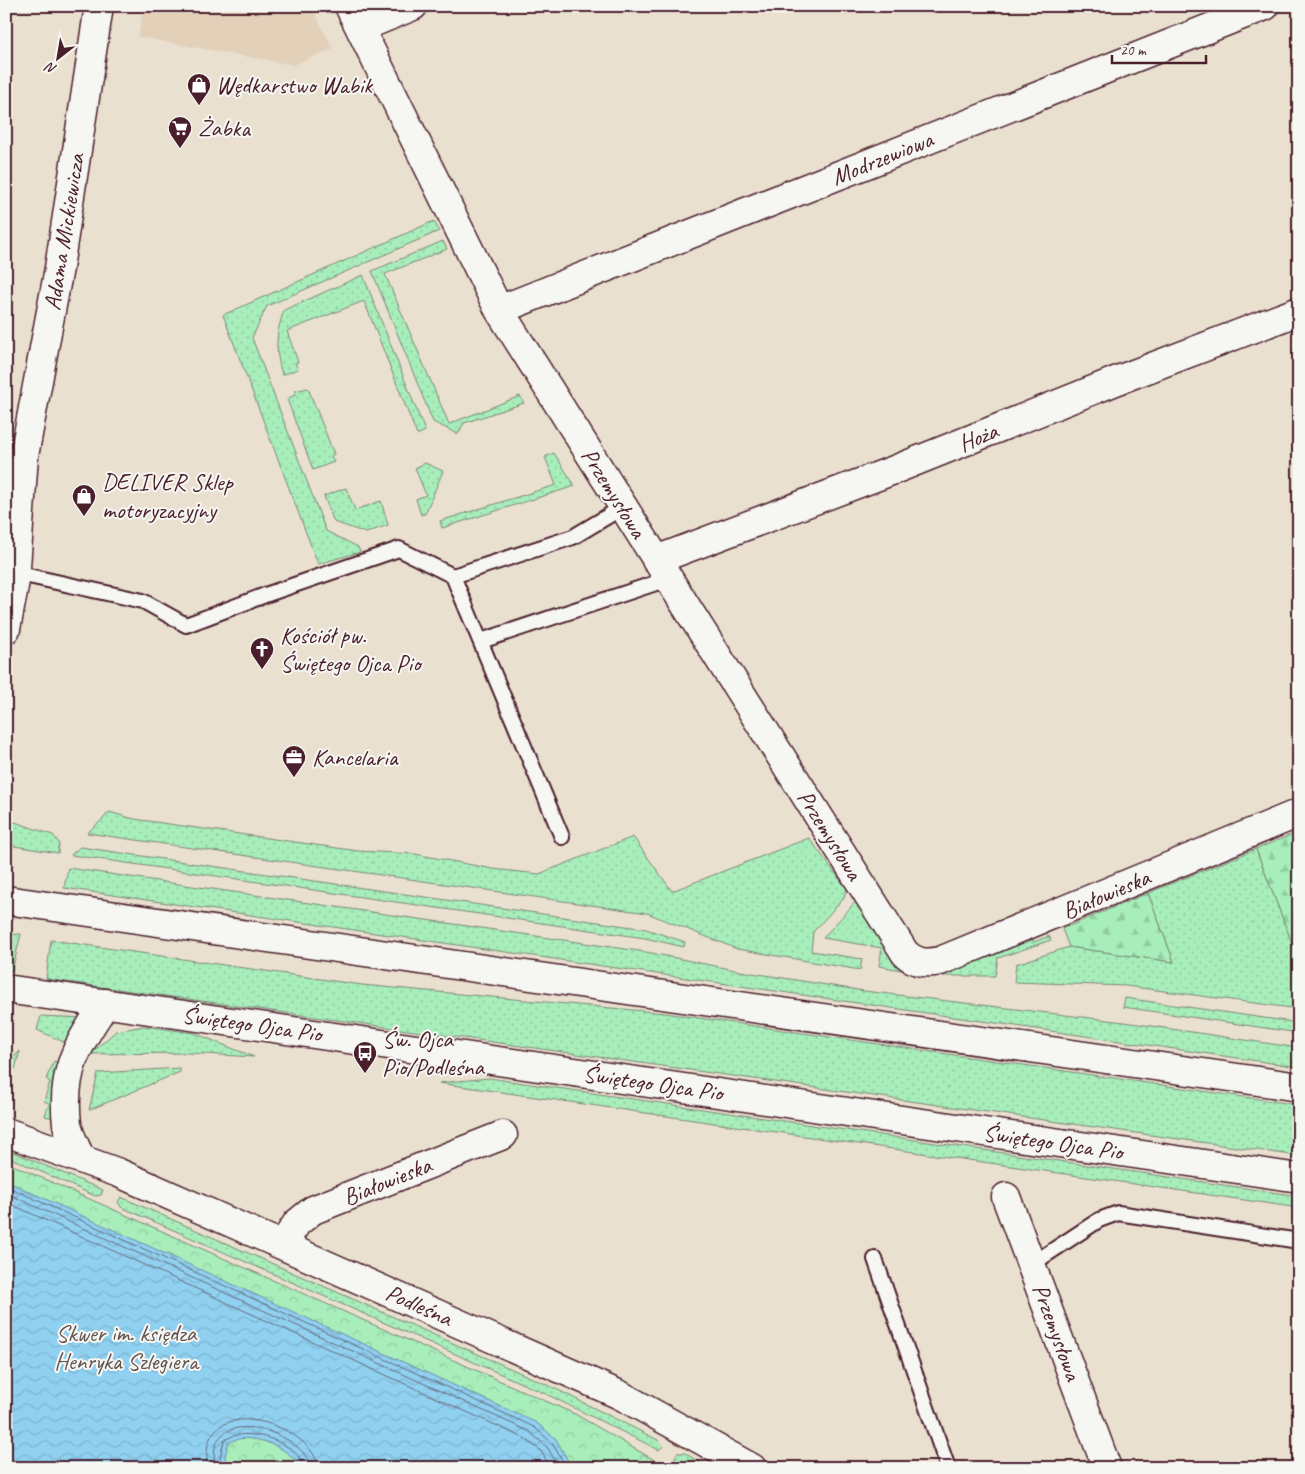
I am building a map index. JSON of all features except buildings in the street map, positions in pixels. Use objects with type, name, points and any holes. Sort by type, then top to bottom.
[{"type":"street","name":"Adama Mickiewicza","points":[[6,629],[15,573],[24,456],[59,268],[100,6]]},
{"type":"street","points":[[355,17],[413,6]]},
{"type":"street","name":"Modrzewiowa","points":[[499,310],[1265,6]]},
{"type":"street","name":"Przemysłowa","points":[[355,17],[499,310],[904,953],[912,960]]},
{"type":"street","name":"Hoża","points":[[662,570],[894,470],[1118,380],[1299,311]]},
{"type":"street","name":"Adama Mickiewicza","points":[[6,502],[24,456]]},
{"type":"street","name":"Białowieska","points":[[912,960],[932,963],[940,961],[1299,814]]},
{"type":"street","points":[[6,900],[1299,1088]]},
{"type":"street","name":"Świętego Ojca Pio","points":[[6,989],[1299,1178]]},
{"type":"street","points":[[80,1157],[68,1126],[67,1077],[71,1060],[106,1003]]},
{"type":"street","name":"Podleśna","points":[[6,1132],[80,1157],[283,1244],[620,1395],[721,1449],[752,1468]]},
{"type":"street","name":"Białowieska","points":[[283,1244],[297,1223],[313,1210],[503,1135]]},
{"type":"street","name":"Przemysłowa","points":[[1006,1196],[1107,1468]]},
{"type":"lane","points":[[453,576],[573,537],[623,507]]},
{"type":"lane","points":[[15,573],[143,601],[186,626],[268,594],[399,549],[453,576],[562,837]]},
{"type":"lane","points":[[481,641],[662,570]]},
{"type":"lane","points":[[1032,1264],[1099,1220],[1118,1213],[1299,1241]]},
{"type":"lane","points":[[875,1259],[948,1468]]},
{"type":"shaded area","points":[[144,6],[311,6],[333,49],[293,65],[138,37]]},
{"type":"green space","points":[[434,221],[439,231],[267,306],[252,338],[326,531],[358,547],[360,552],[318,564],[223,315]]},
{"type":"green space","points":[[443,241],[447,249],[385,274],[449,424],[520,396],[524,403],[464,423],[458,434],[433,422],[372,271]]},
{"type":"green space","points":[[363,275],[425,431],[417,435],[364,301],[287,331],[298,362],[295,363],[298,369],[282,375],[277,342],[284,310]]},
{"type":"green space","points":[[308,388],[334,454],[331,456],[334,462],[313,470],[287,399],[295,395],[295,391]]},
{"type":"green space","points":[[554,453],[575,486],[442,528],[440,521],[556,485],[545,457]]},
{"type":"green space","points":[[425,463],[443,471],[425,514],[421,515],[416,499],[426,495],[415,468]]},
{"type":"green space","points":[[346,488],[355,510],[381,501],[388,525],[366,533],[334,522],[324,496]]},
{"type":"green space","points":[[109,812],[134,819],[358,851],[415,854],[493,869],[539,874],[633,837],[672,891],[809,838],[847,889],[843,899],[813,932],[811,951],[862,959],[860,970],[737,949],[647,913],[87,833]]},
{"type":"green space","points":[[9,820],[53,835],[59,843],[58,853],[14,846],[7,835]]},
{"type":"green space","points":[[1299,832],[1299,961],[1256,849]]},
{"type":"green space","points":[[80,847],[646,929],[685,942],[684,947],[645,938],[71,855]]},
{"type":"green space","points":[[1256,849],[1299,961],[1299,1009],[1126,986],[1014,982],[1016,964],[1069,947],[1174,962],[1148,893]]},
{"type":"green space","points":[[68,868],[646,952],[740,971],[864,991],[1124,1022],[1299,1048],[1299,1067],[64,888]]},
{"type":"green space","points":[[1148,893],[1174,962],[1069,947],[1062,929]]},
{"type":"green space","points":[[858,899],[899,963],[1031,936],[1034,942],[1049,936],[1051,940],[998,958],[995,976],[934,976],[879,966],[882,948],[823,938]]},
{"type":"green space","points":[[21,934],[12,971],[6,970],[6,935]]},
{"type":"green space","points":[[51,940],[362,985],[665,1013],[1299,1105],[1299,1156],[46,979]]},
{"type":"green space","points":[[1125,998],[1299,1023],[1299,1033],[1123,1007]]},
{"type":"green space","points":[[41,1016],[83,1018],[66,1043],[37,1030]]},
{"type":"green space","points":[[144,1026],[194,1033],[254,1057],[188,1053],[90,1054],[116,1031]]},
{"type":"green space","points":[[20,1051],[15,1069],[10,1068],[6,1075],[6,1065]]},
{"type":"green space","points":[[54,1061],[59,1063],[54,1118],[45,1116],[49,1103],[44,1101],[50,1082],[46,1079]]},
{"type":"green space","points":[[180,1068],[180,1072],[89,1110],[98,1073]]},
{"type":"green space","points":[[489,1078],[1299,1196],[1299,1208],[439,1083]]},
{"type":"green space","points":[[6,1149],[103,1190],[101,1195],[95,1196],[6,1156]]},
{"type":"green space","name":"Skwer im. księdza Henryka Szlegiera","points":[[6,1162],[575,1414],[668,1468],[6,1468]]},
{"type":"green space","points":[[121,1197],[548,1385],[658,1440],[663,1446],[659,1450],[546,1394],[121,1207],[118,1202]]},
{"type":"green space","points":[[677,1453],[685,1453],[708,1468],[689,1468],[674,1459]]},
{"type":"water","name":"Skwer im. księdza Henryka Szlegiera","points":[[6,1181],[537,1423],[556,1439],[572,1468],[300,1468],[288,1453],[279,1447],[246,1438],[236,1439],[228,1443],[225,1457],[229,1468],[6,1468]]},
{"type":"place","name":"Wędkarstwo Wabik","points":[[199,106]]},
{"type":"place","name":"Żabka","points":[[180,149]]},
{"type":"place","name":"DELIVER Sklep motoryzacyjny","points":[[84,517]]},
{"type":"place","name":"Kościół pw. Świętego Ojca Pio","points":[[262,670]]},
{"type":"place","name":"Kancelaria","points":[[294,778]]},
{"type":"place","name":"Św. Ojca Pio/Podleśna","points":[[365,1074]]}]
